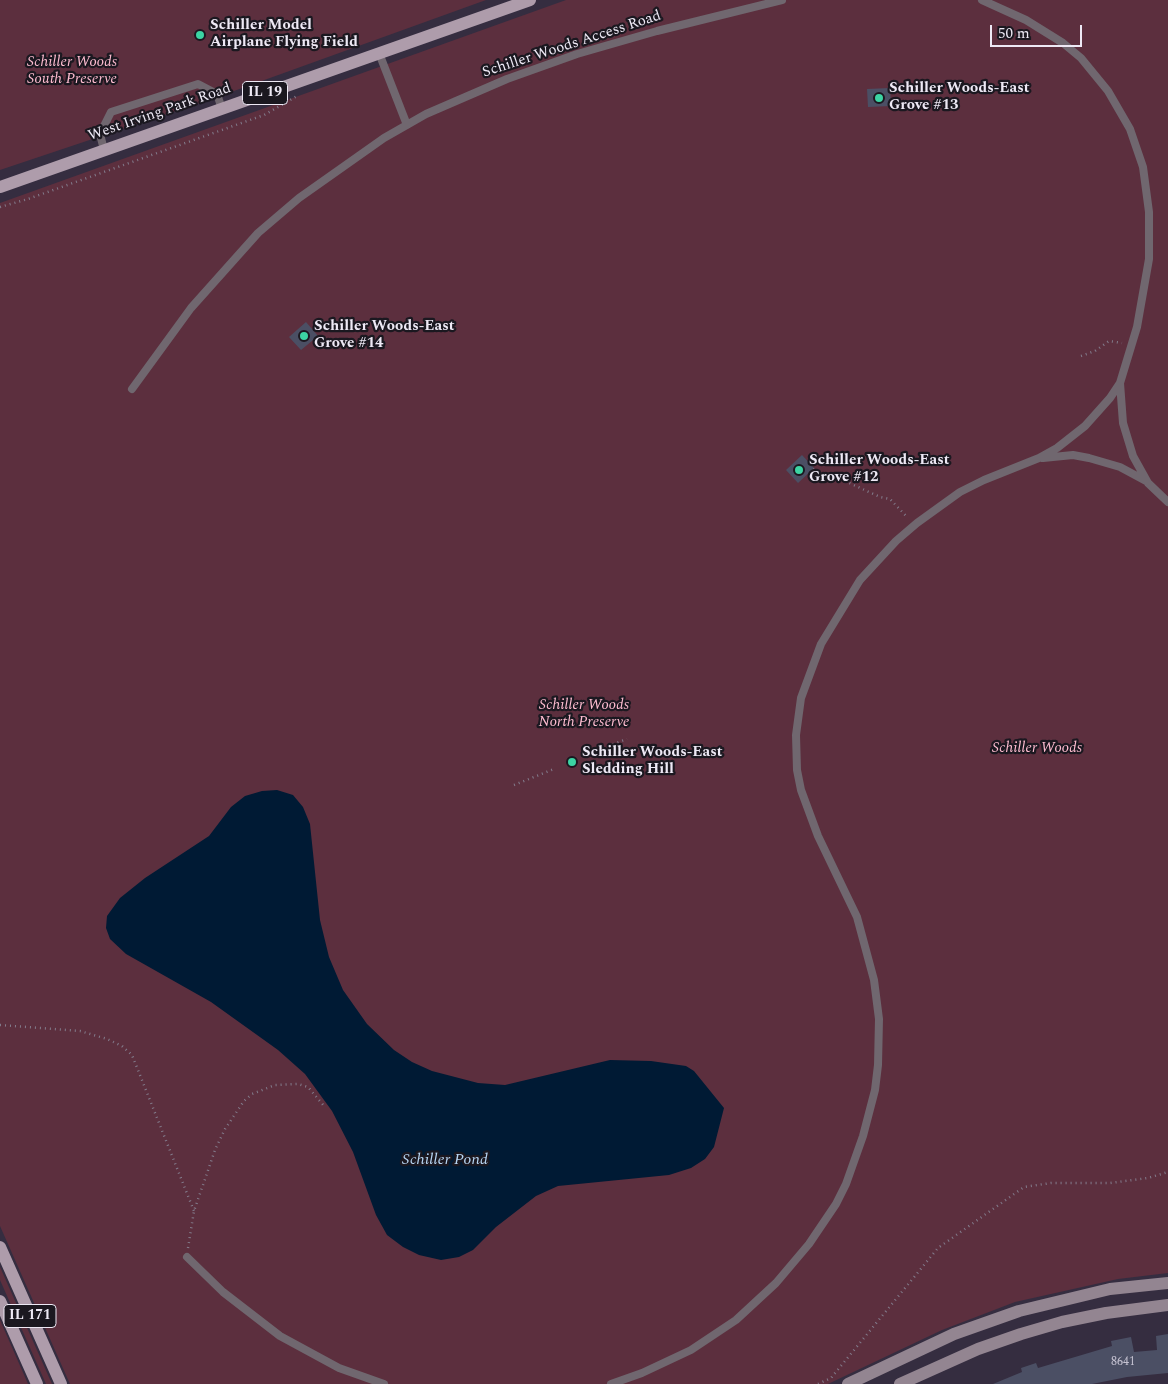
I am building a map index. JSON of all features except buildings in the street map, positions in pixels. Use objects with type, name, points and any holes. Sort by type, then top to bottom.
[{"type":"main road","name":"West Irving Park Road","points":[[0,187],[530,0]]},
{"type":"main road","name":"IL 171","points":[[0,1247],[61,1384]]},
{"type":"main road","points":[[848,1384],[930,1345],[989,1321],[1054,1301],[1110,1289],[1168,1283]]},
{"type":"main road","name":"IL 171","points":[[0,1301],[36,1384]]},
{"type":"main road","points":[[900,1384],[939,1366],[1020,1334],[1062,1322],[1139,1308],[1168,1305]]},
{"type":"lane","name":"Schiller Woods Access Road","points":[[132,389],[191,308],[258,233],[328,177],[406,125],[473,92],[577,54],[694,21],[782,0]]},
{"type":"lane","points":[[611,1384],[642,1373],[691,1350],[716,1335],[756,1303],[794,1263],[824,1223],[846,1184],[870,1113],[878,1065],[877,999],[870,960],[857,917],[818,836],[801,790],[797,770],[796,735],[806,682],[832,622],[860,580],[896,541],[914,525],[968,488],[1057,448],[1085,426],[1110,398],[1120,383],[1132,346],[1142,306],[1149,259],[1147,188],[1138,148],[1108,91],[1081,58],[1063,43],[1026,20],[982,0]]},
{"type":"lane","points":[[379,52],[406,125]]},
{"type":"lane","points":[[104,150],[100,134],[111,112],[198,84],[217,94],[222,109]]},
{"type":"lane","points":[[1120,383],[1127,441],[1139,469],[1148,482],[1168,502]]},
{"type":"lane","points":[[1038,458],[1066,455],[1089,458],[1120,467],[1148,482]]},
{"type":"lane","points":[[187,1257],[223,1292],[280,1336],[332,1365],[384,1384]]},
{"type":"path","points":[[0,207],[28,199],[264,115],[297,96]]},
{"type":"path","points":[[1081,356],[1095,351],[1109,341],[1132,346]]},
{"type":"path","points":[[813,469],[824,476],[834,476],[880,497],[890,499],[914,525]]},
{"type":"path","points":[[594,751],[627,739]]},
{"type":"path","points":[[514,785],[554,769]]},
{"type":"path","points":[[0,1025],[80,1032],[107,1039],[122,1046],[132,1055],[194,1211]]},
{"type":"path","points":[[187,1257],[194,1211],[215,1150],[225,1129],[244,1101],[252,1094],[274,1085],[298,1084],[308,1087],[324,1106]]},
{"type":"path","points":[[818,1384],[832,1378],[938,1248],[1024,1187],[1051,1182],[1120,1182],[1148,1178],[1168,1172]]},
{"type":"green space","name":"Schiller Woods South Preserve","points":[[0,0],[486,0],[209,100],[0,170]]},
{"type":"green space","name":"Schiller Woods North Preserve","points":[[566,0],[1168,0],[1168,1273],[1118,1279],[1015,1302],[942,1330],[828,1384],[70,1384],[0,1226],[0,203]]},
{"type":"green space","points":[[0,1267],[52,1384],[46,1384],[0,1280]]},
{"type":"green space","points":[[0,1320],[28,1384],[0,1384]]},
{"type":"water","name":"Schiller Pond","points":[[277,790],[293,795],[303,807],[310,824],[320,920],[329,957],[343,990],[367,1024],[394,1050],[412,1062],[432,1071],[478,1083],[505,1085],[610,1060],[651,1061],[686,1066],[694,1071],[724,1108],[714,1147],[705,1159],[691,1168],[669,1175],[558,1186],[536,1196],[496,1227],[473,1250],[459,1257],[441,1260],[419,1255],[403,1247],[387,1235],[376,1215],[353,1152],[332,1111],[305,1074],[278,1050],[211,1002],[126,954],[110,939],[106,928],[107,916],[120,898],[145,878],[209,836],[231,807],[245,796],[262,791]]},
{"type":"place","name":"Schiller Model Airplane Flying Field","points":[[200,35]]},
{"type":"place","name":"Schiller Woods-East Grove #13","points":[[879,98]]},
{"type":"place","name":"Schiller Woods-East Grove #14","points":[[304,336]]},
{"type":"place","name":"Schiller Woods-East Grove #12","points":[[799,470]]},
{"type":"place","name":"Schiller Woods-East Sledding Hill","points":[[572,762]]},
{"type":"park label","name":"Schiller Woods","points":[[1037,749]]}]
